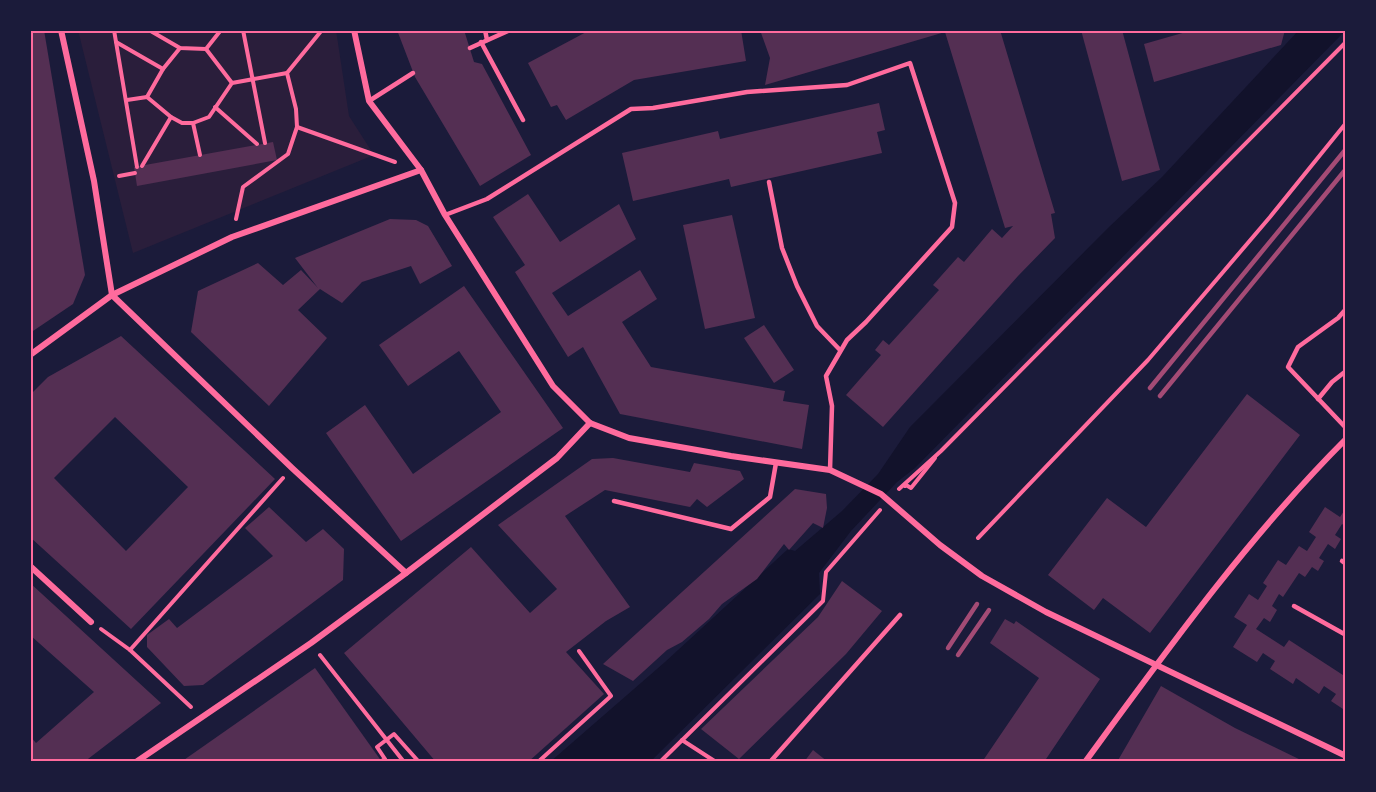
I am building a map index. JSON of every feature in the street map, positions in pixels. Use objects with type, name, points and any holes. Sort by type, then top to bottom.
[{"type":"street","points":[[61,30],[94,181],[112,294],[292,468],[406,573]]},
{"type":"street","points":[[354,30],[369,100],[421,170],[445,215],[553,386],[590,423],[630,438],[830,470],[880,494],[940,545],[982,576],[1046,612],[1346,756]]},
{"type":"street","points":[[30,355],[112,294],[232,237],[421,170]]},
{"type":"street","points":[[136,762],[310,643],[406,573],[556,458],[590,423]]},
{"type":"street","points":[[1085,762],[1156,664],[1257,535],[1311,474],[1346,439]]},
{"type":"street","points":[[30,566],[91,622]]},
{"type":"lane","points":[[485,30],[487,39]]},
{"type":"lane","points":[[470,48],[510,30]]},
{"type":"lane","points":[[481,42],[523,120]]},
{"type":"lane","points":[[445,215],[487,199],[631,110],[747,92],[847,85],[910,63],[955,202],[952,227],[840,350],[826,376],[832,406],[830,470]]},
{"type":"lane","points":[[369,100],[413,73]]},
{"type":"lane","points":[[769,182],[782,248],[797,286],[817,326],[840,350]]},
{"type":"lane","points":[[1346,309],[1338,318],[1298,346],[1288,367],[1346,428]]},
{"type":"lane","points":[[1318,399],[1346,370]]},
{"type":"lane","points":[[614,501],[731,529],[770,497],[776,462]]},
{"type":"lane","points":[[1294,606],[1346,635]]},
{"type":"lane","points":[[770,762],[900,615]]},
{"type":"path","points":[[114,30],[140,166],[171,117]]},
{"type":"path","points":[[148,30],[180,48],[206,49]]},
{"type":"path","points":[[206,49],[221,30]]},
{"type":"path","points":[[243,30],[266,143]]},
{"type":"path","points":[[126,100],[147,97],[171,117],[182,123],[193,123],[209,117],[232,83],[287,73],[322,30]]},
{"type":"path","points":[[116,42],[163,69]]},
{"type":"path","points":[[894,495],[941,451],[1346,42]]},
{"type":"path","points":[[147,97],[163,69],[180,48]]},
{"type":"path","points":[[206,49],[232,83]]},
{"type":"path","points":[[232,237],[243,188],[288,154],[297,127],[296,109],[287,73]]},
{"type":"path","points":[[215,107],[257,144]]},
{"type":"path","points":[[193,123],[200,155]]},
{"type":"path","points":[[978,538],[1148,360],[1270,217],[1346,123]]},
{"type":"path","points":[[297,127],[421,170]]},
{"type":"path","points":[[119,176],[135,173]]},
{"type":"path","points":[[896,508],[899,492],[906,484],[911,488],[941,451]]},
{"type":"path","points":[[130,650],[292,468]]},
{"type":"path","points":[[660,762],[822,602],[826,572],[886,502]]},
{"type":"path","points":[[91,622],[130,650],[202,718]]},
{"type":"path","points":[[310,643],[404,762]]},
{"type":"path","points":[[538,762],[611,696],[579,651]]},
{"type":"path","points":[[380,762],[385,759],[377,747],[394,734],[418,762]]},
{"type":"path","points":[[682,740],[716,762]]},
{"type":"shaded area","points":[[78,30],[336,30],[349,116],[374,155],[133,253]]},
{"type":"shaded area","points":[[1299,30],[1346,30],[915,468],[897,482],[851,531],[819,573],[820,594],[650,762],[550,762],[665,662],[788,549],[795,551],[842,511],[878,474],[910,427],[1109,227],[1162,177]]},
{"type":"building","points":[[30,30],[44,30],[85,275],[73,304],[30,333]]},
{"type":"building","points":[[397,30],[464,30],[474,62],[482,64],[531,155],[480,186],[415,77]]},
{"type":"building","points":[[590,30],[741,30],[746,61],[634,80],[566,120],[557,105],[551,107],[528,63]]},
{"type":"building","points":[[760,30],[1000,30],[1055,213],[1051,214],[1055,238],[883,427],[846,395],[881,355],[875,350],[883,340],[889,345],[939,290],[933,285],[958,257],[964,262],[992,229],[1002,238],[1013,226],[1005,228],[945,32],[765,85],[770,58]]},
{"type":"building","points":[[1081,30],[1122,30],[1160,170],[1122,181]]},
{"type":"building","points":[[1193,30],[1285,30],[1281,45],[1154,82],[1144,44]]},
{"type":"building","points":[[879,103],[885,130],[877,132],[882,153],[731,187],[729,179],[633,201],[622,153],[718,131],[720,139]]},
{"type":"building","points":[[273,142],[277,160],[137,186],[134,167]]},
{"type":"building","points":[[528,194],[560,242],[619,204],[636,239],[552,293],[568,316],[640,270],[657,299],[622,322],[651,367],[785,391],[783,401],[809,405],[802,449],[620,414],[583,347],[568,357],[515,272],[525,265],[493,217]]},
{"type":"building","points":[[732,215],[755,318],[705,329],[683,225]]},
{"type":"building","points":[[390,219],[416,220],[428,226],[452,266],[420,284],[411,266],[362,282],[342,303],[320,289],[298,310],[327,338],[269,406],[191,332],[198,291],[258,263],[283,285],[301,270],[318,288],[295,258]]},
{"type":"building","points":[[464,286],[563,428],[401,541],[326,433],[365,405],[413,474],[501,412],[459,351],[408,386],[379,345]]},
{"type":"building","points":[[764,325],[794,370],[774,383],[744,338]]},
{"type":"building","points":[[121,336],[275,479],[131,629],[30,537],[30,395],[48,377]],"holes":[[[115,417],[188,487],[126,551],[54,478]]]},
{"type":"building","points":[[1247,394],[1300,435],[1150,633],[1103,598],[1094,610],[1048,575],[1107,498],[1146,527]]},
{"type":"building","points":[[613,458],[690,472],[694,463],[740,471],[744,479],[707,507],[697,499],[690,507],[605,490],[565,516],[630,607],[606,621],[566,652],[604,694],[528,762],[436,762],[344,653],[471,547],[530,613],[557,589],[498,525],[592,459]]},
{"type":"building","points":[[795,489],[826,494],[827,508],[823,528],[813,523],[789,550],[784,544],[757,579],[722,604],[709,619],[682,642],[667,650],[633,681],[603,664]]},
{"type":"building","points":[[269,507],[306,542],[323,529],[344,549],[343,580],[203,685],[184,686],[147,647],[147,635],[169,619],[177,628],[273,556],[245,528]]},
{"type":"building","points":[[1325,507],[1340,517],[1346,508],[1346,527],[1342,524],[1335,535],[1341,539],[1335,549],[1328,544],[1319,558],[1324,561],[1318,571],[1312,567],[1305,577],[1299,573],[1283,597],[1279,594],[1272,606],[1277,610],[1270,622],[1264,618],[1256,629],[1284,647],[1289,640],[1346,677],[1346,711],[1331,701],[1336,694],[1324,686],[1319,694],[1296,678],[1293,684],[1270,669],[1275,661],[1263,653],[1257,662],[1233,647],[1247,625],[1234,617],[1249,594],[1258,600],[1267,586],[1263,583],[1278,560],[1286,565],[1299,546],[1307,551],[1316,537],[1309,532]]},
{"type":"building","points":[[842,581],[882,611],[846,654],[739,759],[701,729],[818,617]]},
{"type":"building","points":[[30,583],[161,703],[84,762],[30,762],[30,736],[36,743],[94,692],[30,635]]},
{"type":"building","points":[[1005,619],[1014,624],[1016,621],[1100,679],[1044,762],[982,762],[1039,678],[990,643]]},
{"type":"building","points":[[315,668],[382,762],[181,762]]},
{"type":"building","points":[[1161,686],[1235,728],[1305,762],[1117,762]]},
{"type":"building","points":[[813,750],[828,762],[804,762]]},
{"type":"railway","points":[[1150,388],[1346,149]]},
{"type":"railway","points":[[1160,396],[1346,169]]},
{"type":"railway","points":[[948,648],[977,604]]},
{"type":"railway","points":[[958,655],[989,610]]}]
